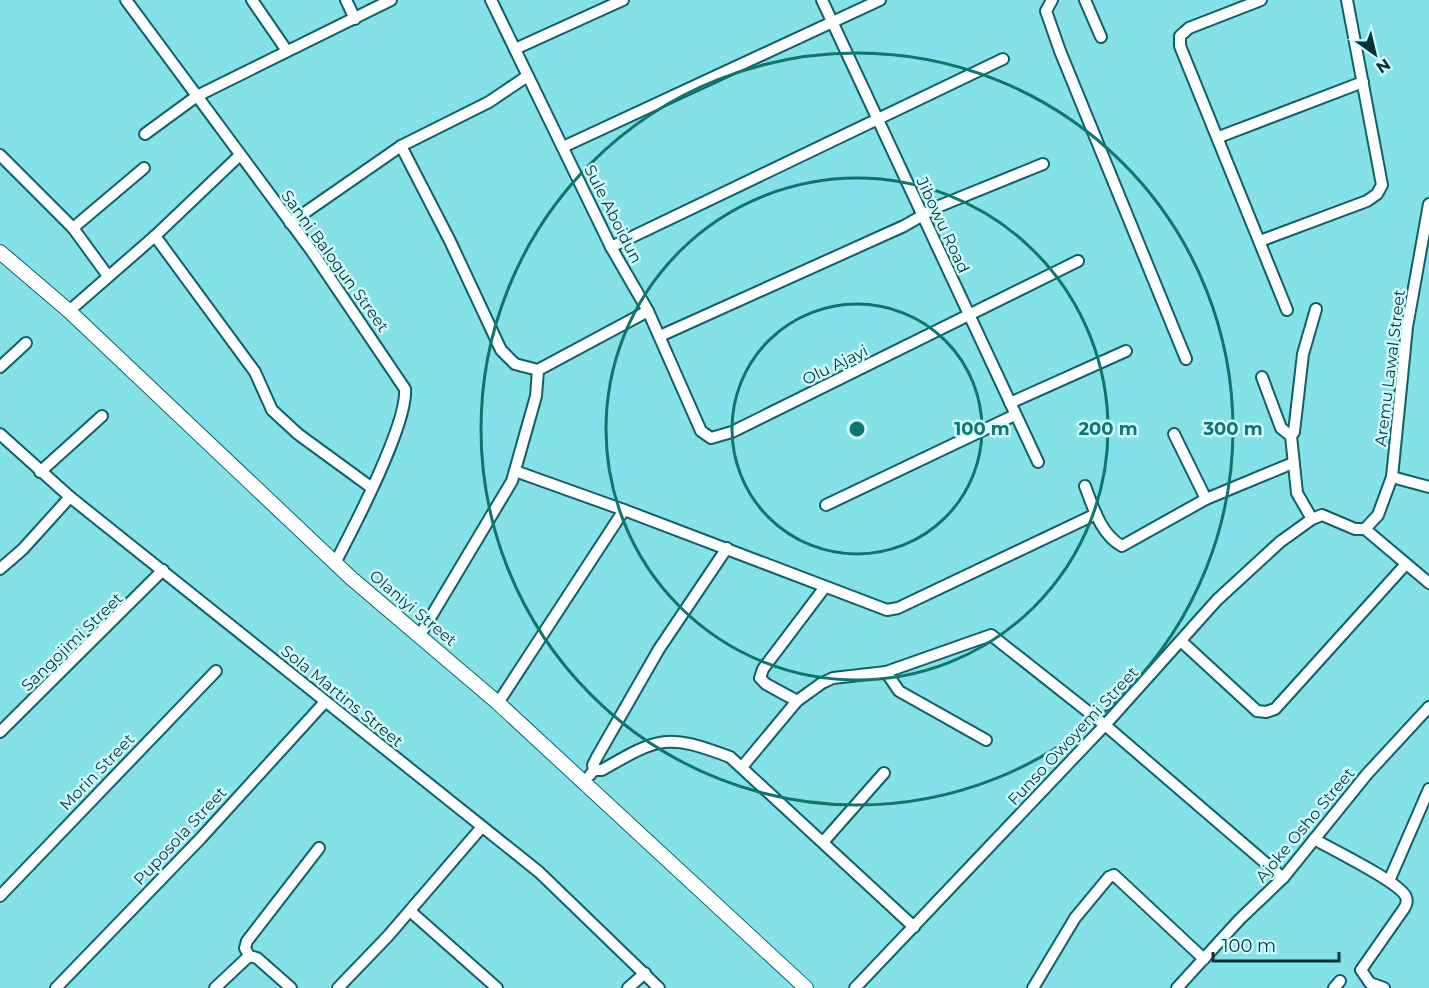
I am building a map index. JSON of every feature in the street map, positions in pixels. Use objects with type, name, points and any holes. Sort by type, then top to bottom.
[{"type":"street","name":"Sanni Balogun Street","points":[[126,0],[290,223],[405,389],[404,408],[372,488],[335,563]]},
{"type":"street","points":[[252,0],[287,51]]},
{"type":"street","points":[[346,0],[355,19]]},
{"type":"street","points":[[145,134],[197,96],[391,0]]},
{"type":"street","name":"Sule Aboidun","points":[[491,0],[611,247],[648,311],[701,431],[711,438]]},
{"type":"street","points":[[515,49],[623,0]]},
{"type":"street","name":"Jibowu Road","points":[[822,0],[1038,462]]},
{"type":"street","points":[[563,147],[880,0]]},
{"type":"street","points":[[1052,0],[1046,11],[1060,51],[1186,359]]},
{"type":"street","points":[[1085,0],[1101,37]]},
{"type":"street","points":[[1261,0],[1189,28],[1180,36],[1180,46],[1219,137],[1287,310]]},
{"type":"street","points":[[1260,241],[1366,201],[1377,194],[1382,185],[1347,0]]},
{"type":"street","points":[[611,247],[877,117],[1002,59]]},
{"type":"street","points":[[290,223],[401,146],[489,102],[526,76]]},
{"type":"street","points":[[1219,137],[1363,82]]},
{"type":"street","points":[[401,146],[450,241],[501,350],[515,364],[538,370],[648,311]]},
{"type":"street","points":[[0,155],[72,228],[108,276]]},
{"type":"street","points":[[69,311],[155,236],[240,155]]},
{"type":"street","points":[[660,336],[922,216],[937,207],[1042,164]]},
{"type":"street","points":[[72,228],[144,168]]},
{"type":"street","name":"Aremu Lawal Street","points":[[1365,529],[1378,515],[1392,477],[1407,327],[1429,204]]},
{"type":"street","points":[[155,236],[255,372],[272,410],[298,434],[372,488]]},
{"type":"street","name":"Olaniyi Street","points":[[0,252],[69,311],[335,563],[498,702],[582,783],[806,988]]},
{"type":"street","name":"Olu Ajayi","points":[[711,438],[732,432],[1078,261]]},
{"type":"street","points":[[1316,309],[1303,354],[1294,432],[1291,436],[1297,494],[1317,517],[1355,529],[1365,529],[1429,583]]},
{"type":"street","points":[[0,367],[26,343]]},
{"type":"street","points":[[1010,404],[1126,351]]},
{"type":"street","points":[[420,635],[512,481],[536,396],[538,370]]},
{"type":"street","points":[[1262,377],[1281,428],[1291,436]]},
{"type":"street","points":[[826,506],[1015,415]]},
{"type":"street","points":[[40,472],[102,416]]},
{"type":"street","points":[[1174,434],[1206,499]]},
{"type":"street","name":"Sola Martins Street","points":[[1,437],[70,497],[163,570],[324,703],[378,743],[538,872],[659,988]]},
{"type":"street","points":[[1085,486],[1096,514],[1112,541],[1122,546],[1206,499],[1293,463]]},
{"type":"street","points":[[515,471],[727,548],[887,610],[898,609],[1096,514]]},
{"type":"street","points":[[1392,477],[1429,487]]},
{"type":"street","points":[[0,568],[23,549],[70,497]]},
{"type":"street","points":[[498,702],[624,510]]},
{"type":"street","name":"Funso Owoyemi Street","points":[[855,988],[1105,725],[1225,592],[1280,542],[1317,517]]},
{"type":"street","points":[[594,770],[593,765],[597,757],[659,649],[727,548]]},
{"type":"street","points":[[1180,641],[1257,711],[1266,712],[1275,709],[1406,564]]},
{"type":"street","name":"Sangojimi Street","points":[[0,732],[128,608],[163,570]]},
{"type":"street","points":[[797,701],[766,684],[760,678],[763,669],[825,587]]},
{"type":"street","points":[[742,767],[797,701],[833,678],[886,672],[991,635],[1105,725],[1283,878]]},
{"type":"street","name":"Morin Street","points":[[0,896],[216,671]]},
{"type":"street","points":[[886,672],[899,691],[986,740]]},
{"type":"street","name":"Puposola Street","points":[[56,988],[201,838],[324,703]]},
{"type":"street","name":"Ajoke Osho Street","points":[[1177,988],[1283,878],[1367,774],[1429,707]]},
{"type":"street","points":[[582,783],[594,770],[602,770],[643,746],[665,741],[698,746],[730,757],[824,841],[914,927]]},
{"type":"street","points":[[824,841],[884,773]]},
{"type":"street","points":[[1389,881],[1429,789]]},
{"type":"street","points":[[338,988],[410,911],[481,828]]},
{"type":"street","points":[[1314,839],[1389,881],[1405,895],[1407,903],[1361,970],[1371,983],[1382,988]]},
{"type":"street","points":[[291,988],[257,958],[249,956],[245,948],[247,941],[319,848]]},
{"type":"street","points":[[1033,988],[1075,918],[1114,874],[1204,959]]},
{"type":"street","points":[[410,911],[497,988]]},
{"type":"street","points":[[215,988],[249,956]]},
{"type":"street","points":[[628,988],[645,973]]}]
